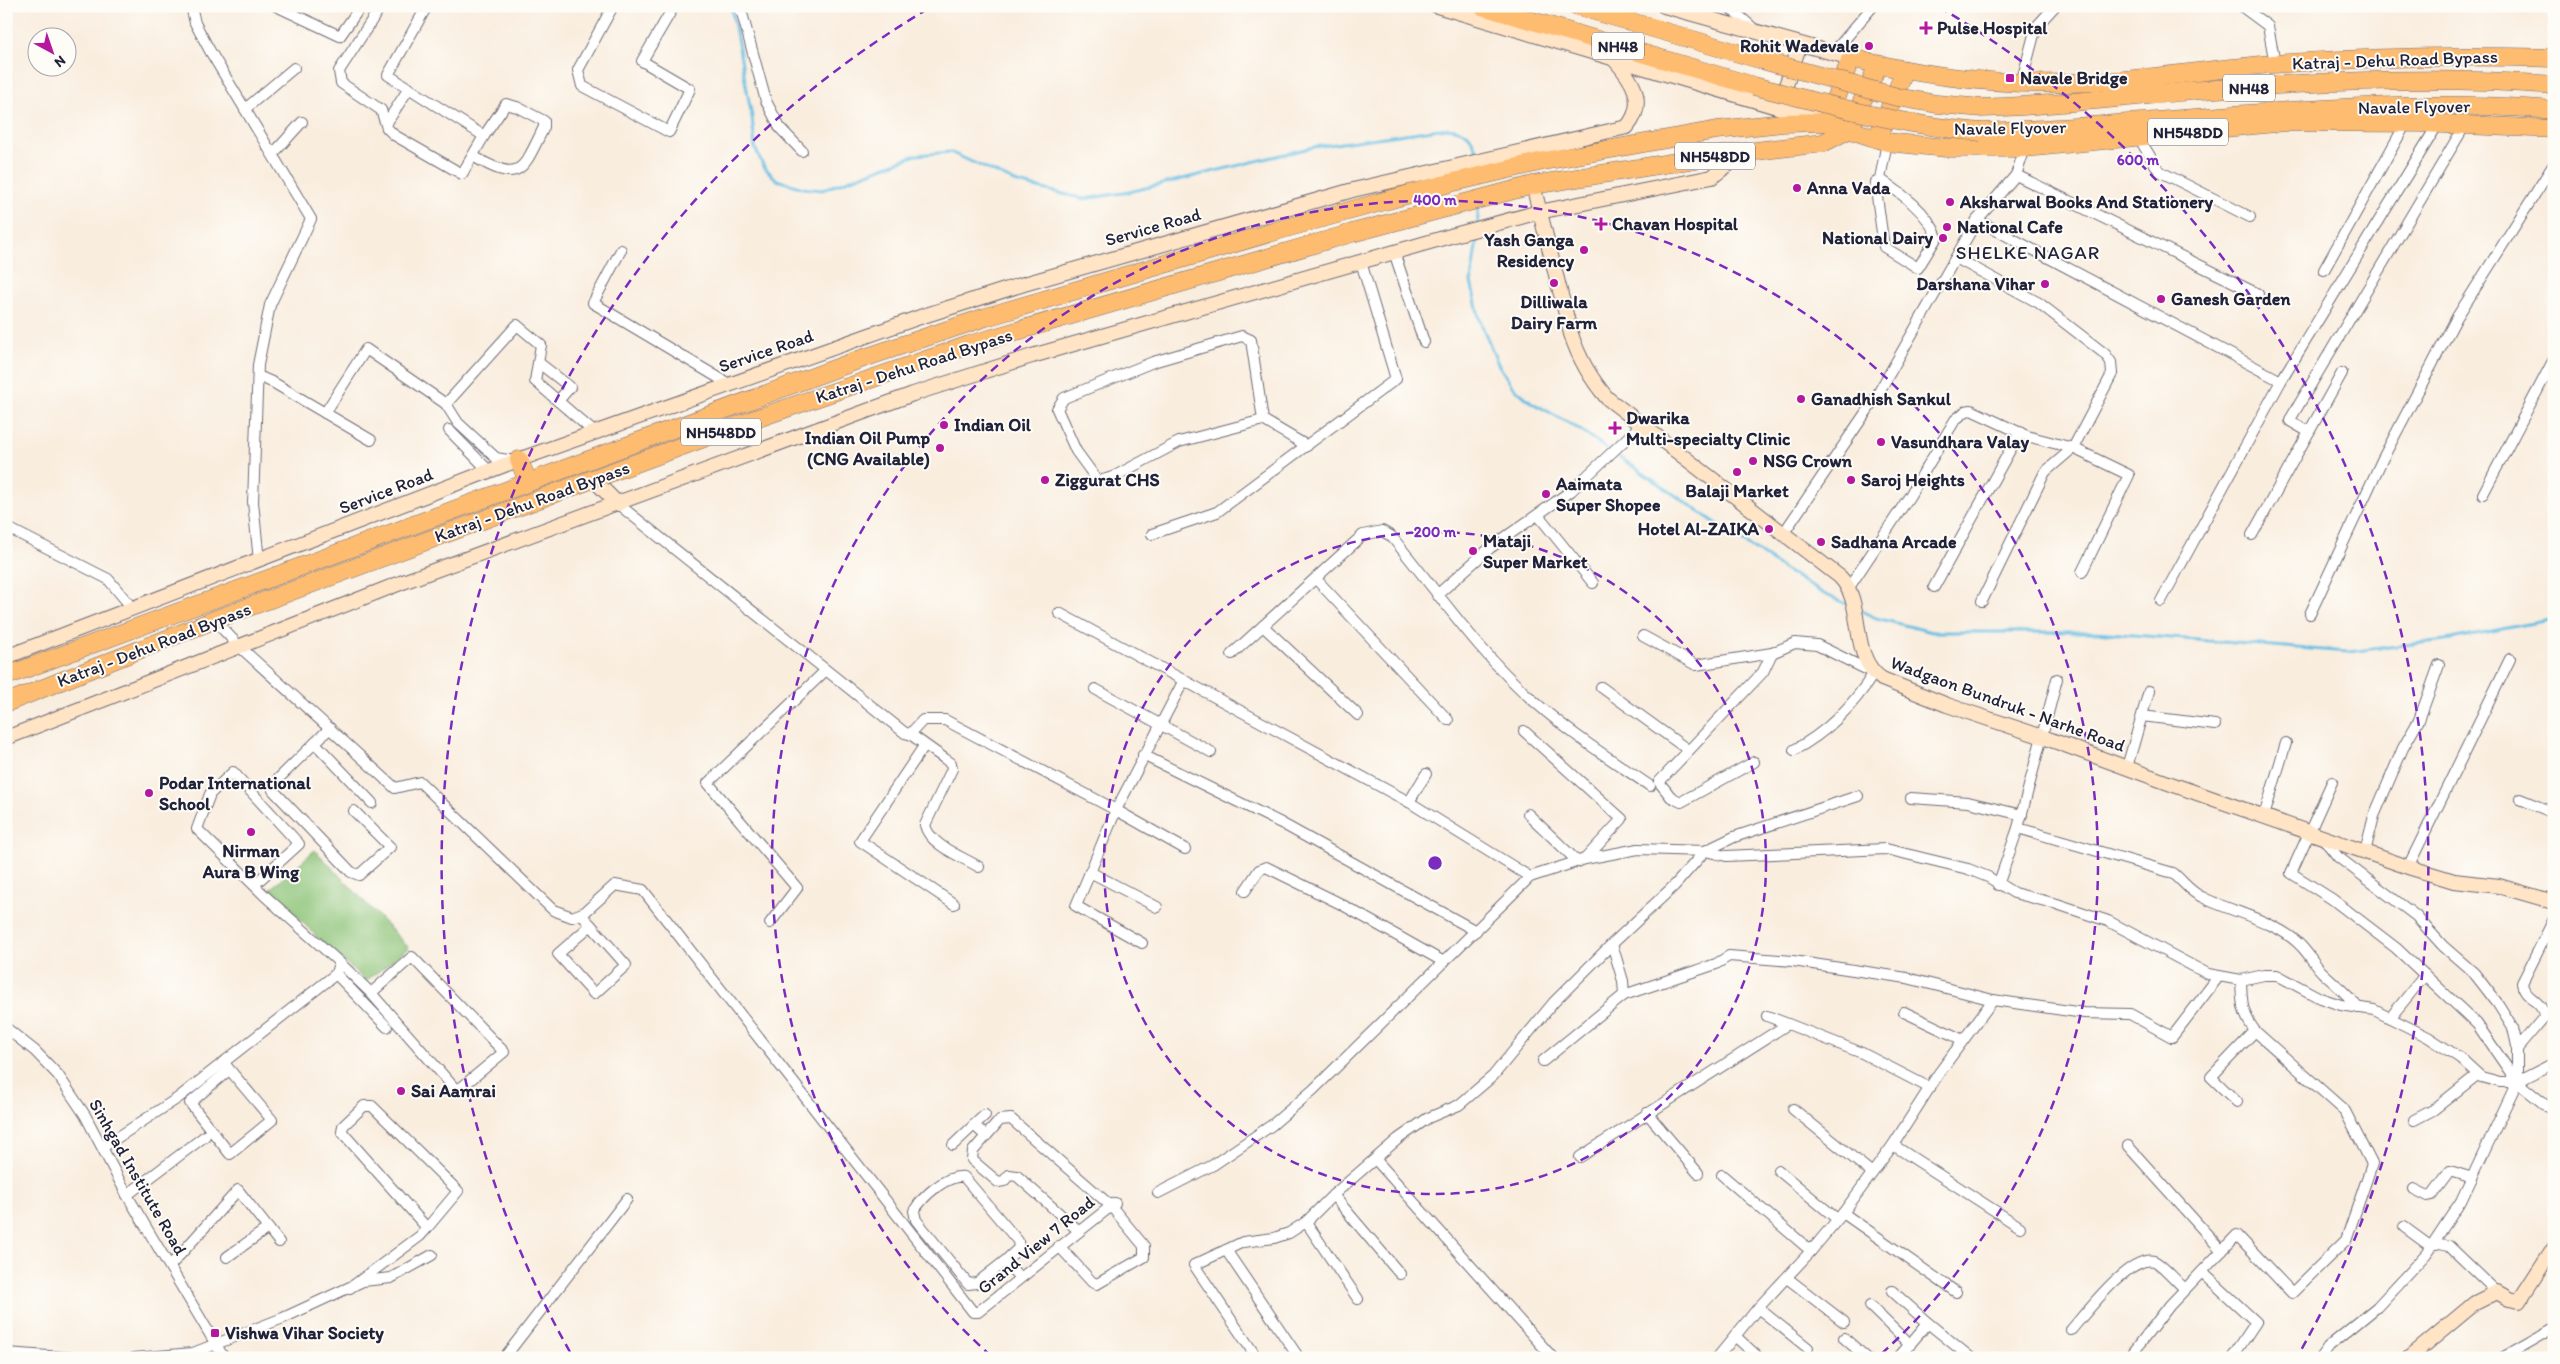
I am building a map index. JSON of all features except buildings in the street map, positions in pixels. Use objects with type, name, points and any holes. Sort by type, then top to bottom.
[{"type":"highway","name":"Navale Flyover","points":[[1482,6],[1754,86],[1892,120],[1934,128],[1981,132],[2029,130],[2230,114],[2414,104],[2554,110]]},
{"type":"highway","name":"Navale Flyover","points":[[1577,6],[1897,97],[1937,104],[1983,108],[2028,106],[2228,88],[2407,80],[2554,84]]},
{"type":"highway","name":"Katraj - Dehu Road Bypass","points":[[1851,58],[1905,70],[1987,82],[2021,84],[2107,81],[2275,64],[2476,56],[2554,58]]},
{"type":"highway","points":[[1826,122],[1851,58]]},
{"type":"highway","points":[[1850,129],[1878,65]]},
{"type":"highway","points":[[1882,140],[1905,70]]},
{"type":"highway","name":"Katraj - Dehu Road Bypass","points":[[6,676],[861,359],[986,317],[1282,229],[1448,177],[1538,156],[1717,130],[1783,123],[1826,122],[1882,140],[1946,148],[2025,148],[2285,122],[2406,123],[2554,129]]},
{"type":"highway","name":"Katraj - Dehu Road Bypass","points":[[6,703],[214,620],[593,479],[758,418],[970,345],[1508,191],[1557,180],[1744,152],[1823,143],[1850,129]]},
{"type":"highway","points":[[517,461],[528,482]]},
{"type":"street","points":[[191,6],[194,23],[311,219],[270,305],[258,376],[253,502],[258,560]]},
{"type":"street","points":[[276,6],[340,36],[361,6]]},
{"type":"street","points":[[382,6],[339,71],[338,77],[341,83],[381,110],[386,124],[394,135],[462,174],[484,136],[506,104],[524,110],[544,121],[544,127],[527,161],[520,168],[496,170],[473,156]]},
{"type":"street","points":[[427,6],[388,75],[484,136]]},
{"type":"street","points":[[613,6],[578,70],[578,78],[582,86],[669,132],[690,89],[642,61],[674,6]]},
{"type":"street","points":[[740,6],[766,101],[780,128],[802,151]]},
{"type":"street","points":[[1437,6],[1826,122]]},
{"type":"street","points":[[1664,6],[1851,58]]},
{"type":"street","points":[[1728,6],[1757,32]]},
{"type":"street","points":[[1833,53],[1873,6]]},
{"type":"street","points":[[2021,84],[2036,27],[2055,6]]},
{"type":"street","points":[[2245,6],[2245,9],[2268,26],[2275,64]]},
{"type":"street","points":[[1778,107],[1800,44]]},
{"type":"street","points":[[1538,156],[1628,128],[1638,109],[1638,98],[1628,75],[1613,58]]},
{"type":"street","points":[[245,109],[294,68]]},
{"type":"street","points":[[386,124],[409,88]]},
{"type":"street","points":[[273,154],[302,122]]},
{"type":"street","points":[[2324,270],[2406,123]]},
{"type":"street","points":[[2161,601],[2281,381],[2438,124]]},
{"type":"street","points":[[2309,432],[2290,421],[2290,418],[2464,125]]},
{"type":"street","points":[[2139,138],[2159,171],[2250,217]]},
{"type":"street","points":[[1880,178],[1904,196],[1932,225],[1937,237],[1918,268],[1884,247],[1875,182],[1880,178],[1882,140]]},
{"type":"street","points":[[1783,534],[1875,399],[1977,220],[2016,175],[2025,148]]},
{"type":"street","points":[[6,738],[403,582],[913,394],[1032,356],[1454,235],[1539,212],[1712,177],[1744,152]]},
{"type":"street","points":[[2310,614],[2382,460],[2457,317],[2554,164]]},
{"type":"street","points":[[2016,175],[2258,294]]},
{"type":"street","name":"Service Road","points":[[6,657],[489,471],[852,340],[1024,284],[1353,190],[1448,177]]},
{"type":"street","points":[[1533,185],[1578,356],[1591,378],[1607,398],[1834,572],[1850,591],[1955,420],[1961,414],[1971,410],[1980,412],[2020,432],[2073,448],[2130,475],[2082,572]]},
{"type":"street","points":[[1977,220],[2281,381]]},
{"type":"street","points":[[621,250],[593,303],[729,384]]},
{"type":"street","points":[[1394,252],[1424,342]]},
{"type":"street","points":[[1956,258],[2040,303],[2105,354],[2111,362],[2112,374],[2073,448],[2045,472],[1982,601]]},
{"type":"street","points":[[1152,534],[1217,512],[1396,379],[1361,262]]},
{"type":"street","points":[[446,404],[517,325],[541,345],[535,381],[594,433]]},
{"type":"street","points":[[1263,420],[1251,340],[1242,336],[1153,362],[1064,398],[1057,409],[1076,451],[1098,481],[1113,477],[1179,442],[1263,420],[1307,446]]},
{"type":"street","points":[[325,413],[366,349],[446,404],[458,423],[496,458],[517,461]]},
{"type":"street","points":[[2483,494],[2554,359]]},
{"type":"street","points":[[539,363],[570,387],[558,401]]},
{"type":"street","points":[[2252,534],[2342,373]]},
{"type":"street","points":[[258,376],[274,383],[371,440]]},
{"type":"street","points":[[1437,595],[1490,548],[1571,491],[1624,444],[1642,424]]},
{"type":"street","points":[[449,430],[489,471]]},
{"type":"street","points":[[1934,587],[2020,432]]},
{"type":"street","points":[[593,479],[618,504],[825,671],[924,746],[951,763],[952,769],[925,825],[926,832],[936,841],[979,867]]},
{"type":"street","points":[[1538,515],[1593,583]]},
{"type":"street","points":[[6,527],[108,579],[133,609]]},
{"type":"street","points":[[1232,654],[1363,535],[1382,531],[1391,536],[1437,595],[1499,667],[1535,703],[1572,732],[1650,786]]},
{"type":"street","points":[[1316,578],[1448,720]]},
{"type":"street","name":"Wadgaon Bundruk - Narhe Road","points":[[1850,591],[1862,648],[1874,673],[1882,679],[1947,705],[2043,736],[2126,768],[2408,867],[2454,881],[2499,886],[2554,902]]},
{"type":"street","points":[[1058,613],[1409,802],[1530,878]]},
{"type":"street","points":[[214,620],[240,647],[395,788],[420,782],[553,910],[572,917],[580,914],[590,925],[626,965],[594,994],[558,954],[590,925]]},
{"type":"street","points":[[1263,626],[1358,715]]},
{"type":"street","points":[[1643,636],[1696,665],[1772,652],[1795,643],[1817,646],[1874,673],[1863,690],[1827,730],[1794,750]]},
{"type":"street","points":[[1754,762],[1681,802],[1671,797],[1659,782],[1763,672],[1772,652]]},
{"type":"street","points":[[2408,867],[2510,659]]},
{"type":"street","points":[[2365,852],[2374,816],[2403,748],[2419,720],[2439,665]]},
{"type":"street","points":[[770,924],[797,888],[708,783],[825,671]]},
{"type":"street","points":[[1998,885],[2022,816],[2057,679]]},
{"type":"street","points":[[1142,943],[1076,906],[1116,810],[1143,755],[1184,680]]},
{"type":"street","points":[[1601,686],[1688,750]]},
{"type":"street","points":[[1095,689],[1211,752]]},
{"type":"street","points":[[2126,768],[2149,691]]},
{"type":"street","points":[[2142,716],[2215,725]]},
{"type":"street","points":[[910,734],[923,720],[945,720],[1116,810],[1185,849]]},
{"type":"street","points":[[330,728],[276,781],[273,790],[351,872],[359,875],[390,847],[354,810]]},
{"type":"street","points":[[1524,730],[1622,819],[1582,860]]},
{"type":"street","points":[[315,743],[372,803]]},
{"type":"street","points":[[2264,816],[2286,744]]},
{"type":"street","points":[[924,746],[860,841],[954,904]]},
{"type":"street","points":[[1143,755],[1281,823],[1476,931]]},
{"type":"street","points":[[254,885],[299,844],[233,772],[210,794],[197,829],[265,896],[371,993],[457,1091],[504,1052],[412,957],[371,993]]},
{"type":"street","points":[[1409,802],[1426,774]]},
{"type":"street","points":[[2332,782],[2315,834],[2291,873],[2332,899],[2374,930],[2425,975],[2477,1024],[2518,1082],[2554,1112]]},
{"type":"street","points":[[1257,1358],[1194,1265],[1243,1242],[1274,1238],[1289,1233],[1306,1222],[1333,1195],[1376,1160],[1398,1139],[1428,1118],[1459,1105],[1492,1076],[1554,1002],[1675,885],[1705,851],[1734,837],[1858,796]]},
{"type":"street","points":[[1911,798],[1968,802],[2022,816]]},
{"type":"street","points":[[2520,798],[2554,813]]},
{"type":"street","points":[[1528,814],[1582,860]]},
{"type":"street","points":[[2018,828],[2173,873],[2190,890],[2202,897],[2249,915],[2293,939],[2302,946],[2312,963],[2350,997],[2358,1008]]},
{"type":"street","points":[[2315,834],[2338,857],[2416,916],[2443,946],[2474,973],[2498,1004],[2513,1028],[2517,1049],[2518,1082],[2461,1201],[2426,1254],[2377,1307],[2328,1348],[2320,1358]]},
{"type":"street","points":[[1158,1193],[1213,1165],[1272,1125],[1313,1090],[1530,878],[1582,860],[1638,849],[1705,851],[1726,856],[1886,849],[1968,869],[1988,877],[1998,885],[2014,893],[2057,904],[2108,921],[2208,974],[2241,980],[2264,975],[2277,975],[2320,998],[2358,1008],[2374,1010],[2428,1037],[2460,1058],[2478,1074],[2500,1082],[2518,1082],[2554,1064]]},
{"type":"street","points":[[1245,891],[1254,875],[1266,866],[1339,903],[1444,962]]},
{"type":"street","points":[[1090,872],[1157,907]]},
{"type":"street","name":"Grand View 7 Road","points":[[580,914],[614,885],[643,890],[972,1310],[978,1312],[1113,1205]]},
{"type":"street","points":[[2517,1049],[2544,1017],[2540,1004],[2526,994],[2522,983],[2554,919]]},
{"type":"street","points":[[1612,944],[1623,981],[1624,995]]},
{"type":"street","points":[[1543,1061],[1624,995],[1716,964],[1729,956],[1793,961],[1907,978],[1993,1000],[2084,1013],[2130,1014],[2172,1037],[2219,976]]},
{"type":"street","points":[[226,1066],[272,1120],[230,1154],[190,1103],[226,1066],[336,974],[339,962]]},
{"type":"street","points":[[336,974],[387,1027]]},
{"type":"street","points":[[2390,1018],[2425,975]]},
{"type":"street","points":[[2129,1358],[2185,1289],[2237,1235],[2292,1293],[2346,1240],[2372,1164],[2345,1111],[2255,1031],[2245,1018],[2241,980]]},
{"type":"street","points":[[1717,1358],[1758,1308],[1811,1252],[1840,1216],[1893,1145],[1963,1040],[1993,1000]]},
{"type":"street","points":[[1904,1012],[1963,1040]]},
{"type":"street","points":[[1767,1016],[1862,1053],[1930,1088]]},
{"type":"street","points":[[1580,1158],[1647,1113],[1788,1024]]},
{"type":"street","name":"Sinhgad Institute Road","points":[[6,1028],[35,1051],[58,1075],[103,1147],[127,1195],[224,1358]]},
{"type":"street","points":[[2238,1102],[2211,1077],[2255,1031]]},
{"type":"street","points":[[103,1147],[226,1066]]},
{"type":"street","points":[[2414,1120],[2433,1110],[2478,1074]]},
{"type":"street","points":[[350,1288],[420,1236],[457,1195],[458,1191],[372,1106],[364,1106],[343,1126],[342,1132],[427,1228]]},
{"type":"street","points":[[1793,1109],[1872,1174]]},
{"type":"street","points":[[1647,1113],[1698,1173]]},
{"type":"street","points":[[953,1145],[985,1115]]},
{"type":"street","points":[[1059,1246],[1092,1282],[1097,1284],[1144,1257],[1144,1246],[1113,1205],[1011,1119],[1000,1120],[973,1151],[972,1160],[998,1182],[1004,1181],[1009,1175],[1017,1176],[1078,1231]]},
{"type":"street","points":[[974,1125],[986,1136]]},
{"type":"street","points":[[127,1195],[205,1136]]},
{"type":"street","points":[[1893,1145],[2020,1227]]},
{"type":"street","points":[[2128,1146],[2222,1251]]},
{"type":"street","points":[[1376,1160],[1552,1358]]},
{"type":"street","points":[[1778,1170],[1840,1216],[1956,1292]]},
{"type":"street","points":[[2414,1189],[2428,1196],[2432,1195],[2450,1170],[2472,1178]]},
{"type":"street","points":[[1722,1174],[1811,1252]]},
{"type":"street","points":[[958,1176],[964,1177],[1018,1240],[1019,1248],[1005,1261],[977,1283],[968,1284],[916,1220],[914,1211],[944,1182],[958,1176]]},
{"type":"street","points":[[170,1266],[238,1190],[279,1242]]},
{"type":"street","points":[[1333,1195],[1400,1274]]},
{"type":"street","points":[[504,1358],[627,1199]]},
{"type":"street","points":[[1306,1222],[1358,1299]]},
{"type":"street","points":[[2404,1227],[2430,1246],[2440,1244],[2449,1246],[2497,1292],[2509,1299],[2519,1301],[2554,1247]]},
{"type":"street","points":[[227,1257],[268,1228]]},
{"type":"street","points":[[1226,1250],[1299,1358]]},
{"type":"street","points":[[134,1358],[193,1353],[217,1345],[283,1318],[364,1281],[391,1278],[432,1255]]},
{"type":"street","points":[[2071,1330],[2127,1268],[2142,1260],[2155,1261],[2185,1289]]},
{"type":"street","points":[[1005,1261],[1020,1278]]},
{"type":"street","points":[[2202,1272],[2256,1322],[2232,1358]]},
{"type":"street","points":[[1786,1278],[1844,1322]]},
{"type":"street","points":[[1892,1291],[1971,1358]]},
{"type":"street","points":[[2409,1358],[2475,1303],[2497,1292]]},
{"type":"street","points":[[1870,1306],[1910,1345]]},
{"type":"street","points":[[1758,1308],[1808,1348]]},
{"type":"street","points":[[1898,1358],[1928,1323]]},
{"type":"street","points":[[2502,1358],[2517,1354],[2554,1328]]},
{"type":"street","points":[[1735,1336],[1759,1358]]},
{"type":"street","points":[[1844,1338],[1867,1358]]},
{"type":"street","points":[[6,1353],[77,1358]]},
{"type":"green space","points":[[315,850],[409,948],[366,981],[316,936],[270,889]]},
{"type":"waterway","points":[[731,6],[752,117],[755,148],[764,167],[777,180],[803,188],[822,190],[916,155],[950,152],[1018,183],[1084,199],[1129,192],[1314,147],[1447,128],[1461,131],[1469,136],[1479,158]]},
{"type":"waterway","points":[[1478,204],[1478,226]]},
{"type":"waterway","points":[[1478,232],[1471,282],[1480,321],[1498,364],[1512,386],[1531,402],[1574,426],[1783,569],[1824,594],[1849,605]]},
{"type":"waterway","points":[[1859,610],[1876,618],[1932,632],[2095,632],[2348,652],[2445,640],[2554,619]]},
{"type":"place","name":"Pulse Hospital","points":[[1926,28]]},
{"type":"place","name":"Rohit Wadevale","points":[[1869,46]]},
{"type":"place","name":"Navale Bridge","points":[[2010,78]]},
{"type":"place","name":"Anna Vada","points":[[1797,188]]},
{"type":"place","name":"Aksharwal Books And Stationery","points":[[1950,202]]},
{"type":"place","name":"Chavan Hospital","points":[[1601,224]]},
{"type":"place","name":"National Cafe","points":[[1947,227]]},
{"type":"place","name":"National Dairy","points":[[1943,238]]},
{"type":"place","name":"Yash Ganga Residency","points":[[1584,250]]},
{"type":"place","name":"Dilliwala Dairy Farm","points":[[1554,283]]},
{"type":"place","name":"Darshana Vihar","points":[[2045,284]]},
{"type":"place","name":"Ganesh Garden","points":[[2161,299]]},
{"type":"place","name":"Ganadhish Sankul","points":[[1801,399]]},
{"type":"place","name":"Indian Oil","points":[[944,425]]},
{"type":"place","name":"Dwarika Multi-specialty Clinic","points":[[1615,428]]},
{"type":"place","name":"Vasundhara Valay","points":[[1881,442]]},
{"type":"place","name":"Indian Oil Pump (CNG Available)","points":[[940,448]]},
{"type":"place","name":"NSG Crown","points":[[1753,461]]},
{"type":"place","name":"Balaji Market","points":[[1737,472]]},
{"type":"place","name":"Ziggurat CHS","points":[[1045,480]]},
{"type":"place","name":"Saroj Heights","points":[[1851,480]]},
{"type":"place","name":"Aaimata Super Shopee","points":[[1546,494]]},
{"type":"place","name":"Hotel Al-ZAIKA","points":[[1769,529]]},
{"type":"place","name":"Sadhana Arcade","points":[[1821,542]]},
{"type":"place","name":"Mataji Super Market","points":[[1473,551]]},
{"type":"place","name":"Podar International School","points":[[149,793]]},
{"type":"place","name":"Nirman Aura B Wing","points":[[251,832]]},
{"type":"place","name":"Sai Aamrai","points":[[401,1091]]},
{"type":"place","name":"Vishwa Vihar Society","points":[[215,1333]]},
{"type":"district","name":"SHELKE NAGAR","points":[[2028,252]]}]
